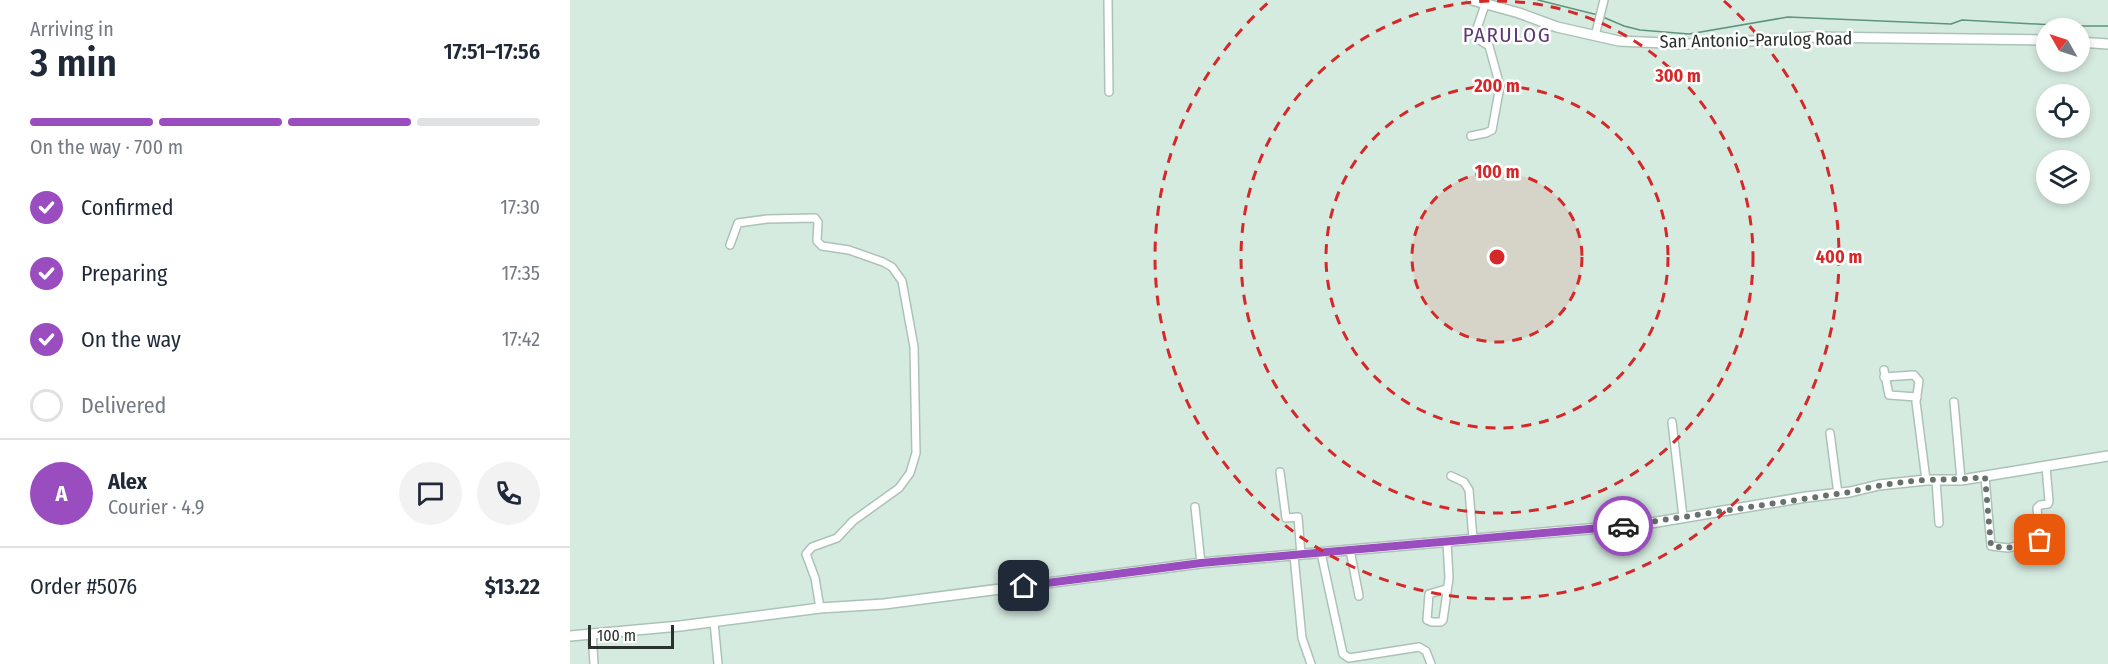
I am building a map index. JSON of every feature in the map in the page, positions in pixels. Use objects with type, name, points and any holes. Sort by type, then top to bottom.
[{"type":"street","points":[[1108,0],[1108,92]]},
{"type":"street","name":"San Antonio-Parulog Road","points":[[1472,0],[1519,13],[1557,27],[1619,41],[1687,44],[1809,37],[2036,40]]},
{"type":"street","points":[[1595,36],[1604,0]]},
{"type":"street","points":[[1471,136],[1492,130],[1500,86],[1489,46],[1478,39],[1475,34],[1485,5]]},
{"type":"street","points":[[2090,43],[2108,44]]},
{"type":"street","points":[[730,245],[738,223],[767,219],[815,218],[818,222],[817,241],[822,246],[849,250],[884,262],[892,267],[902,282],[914,347],[916,453],[910,472],[899,488],[853,521],[837,538],[812,547],[806,554],[815,578],[820,608]]},
{"type":"street","points":[[1917,397],[1888,395],[1884,374],[1916,376],[1920,386],[1917,397],[1926,480]]},
{"type":"street","points":[[1954,402],[1961,480]]},
{"type":"street","points":[[1672,422],[1683,517]]},
{"type":"street","points":[[1830,432],[1838,494]]},
{"type":"street","points":[[570,636],[714,622],[820,608],[933,598],[1201,563],[1645,524],[1838,494],[1879,485],[1985,477],[2108,456]]},
{"type":"street","points":[[1985,477],[1991,546],[2008,548],[2040,540],[2037,508],[2048,504],[2049,501],[2046,467]]},
{"type":"street","points":[[1280,472],[1286,518],[1298,517],[1297,556],[1302,638],[1311,664]]},
{"type":"street","points":[[1451,477],[1464,482],[1469,490],[1473,539]]},
{"type":"street","points":[[1936,480],[1940,523]]},
{"type":"street","points":[[1195,507],[1201,563]]},
{"type":"street","points":[[1446,589],[1429,594],[1427,620],[1429,622],[1443,620],[1449,578],[1447,542]]},
{"type":"street","points":[[1350,550],[1359,596]]},
{"type":"street","points":[[1321,553],[1343,654],[1349,658],[1419,647],[1426,651],[1431,664]]},
{"type":"street","points":[[714,622],[718,664]]},
{"type":"street","points":[[592,633],[594,664]]},
{"type":"waterway","points":[[1538,0],[1598,15]]},
{"type":"waterway","points":[[1603,17],[1640,30],[1689,34],[1788,17],[1951,24],[1962,20],[2108,26]]},
{"type":"way so far","points":[[1623,526],[1850,492],[1879,485],[1985,477],[1991,546],[2008,548],[2040,540]]},
{"type":"district","name":"PARULOG","points":[[1507,35]]},
{"type":"route","points":[[1024,586],[1201,563],[1623,526]]}]
